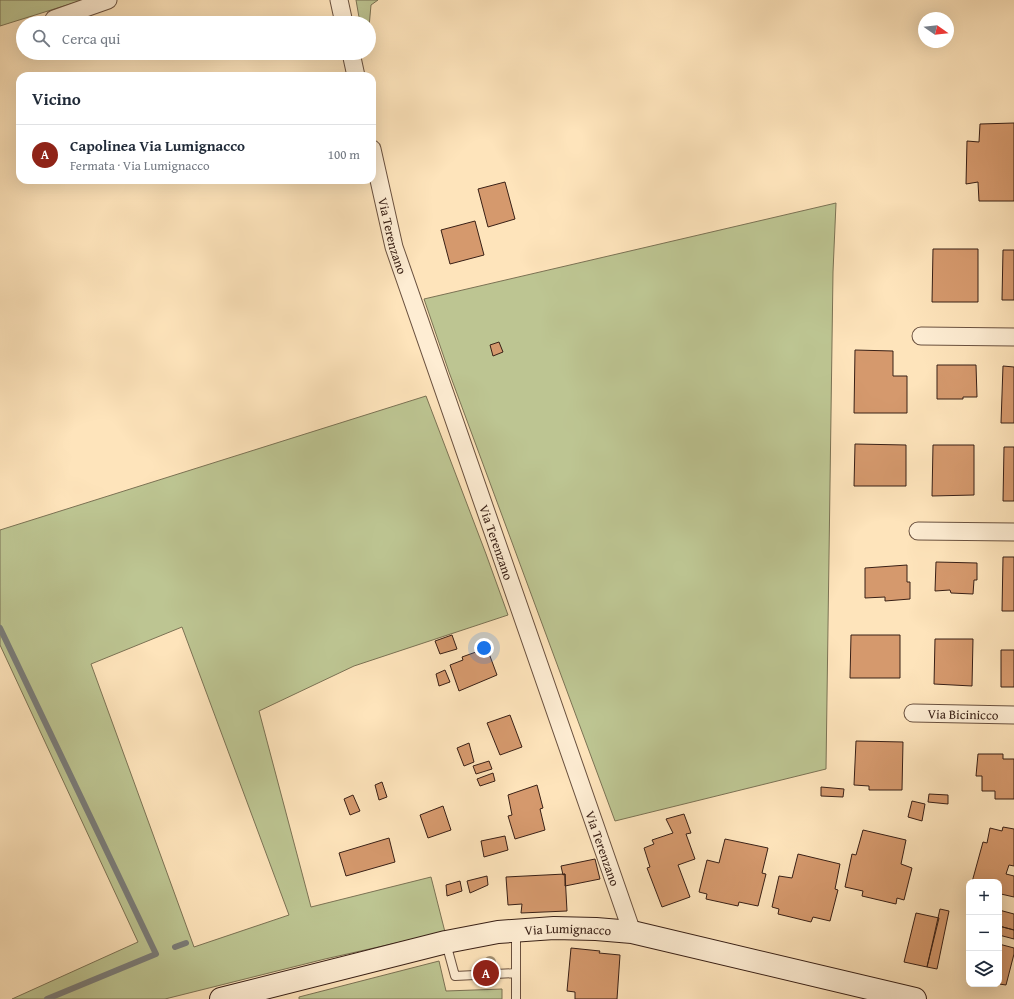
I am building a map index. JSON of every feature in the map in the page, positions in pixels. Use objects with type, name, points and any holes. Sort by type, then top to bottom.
[{"type":"main road","name":"Via Lumignacco","points":[[221,999],[446,942],[516,930],[554,928],[632,932],[915,999]]},
{"type":"street","points":[[63,16],[108,0]]},
{"type":"street","points":[[339,0],[342,16]]},
{"type":"street","points":[[353,60],[355,72]]},
{"type":"street","name":"Via Terenzano","points":[[376,167],[394,247],[632,932]]},
{"type":"street","points":[[921,336],[1014,337]]},
{"type":"street","points":[[918,531],[1014,532]]},
{"type":"street","name":"Via Bicinicco","points":[[913,713],[1014,715]]},
{"type":"lane","points":[[516,930],[516,999]]},
{"type":"lane","points":[[446,942],[455,976],[516,973]]},
{"type":"green space","points":[[0,0],[83,0],[32,16],[16,16],[16,21],[0,26]]},
{"type":"green space","points":[[356,0],[378,0],[371,5],[370,16],[359,16]]},
{"type":"green space","points":[[836,203],[833,272],[826,769],[615,821],[449,372],[424,299]]},
{"type":"green space","points":[[426,396],[508,615],[354,666],[259,711],[311,907],[431,877],[445,932],[325,959],[165,999],[12,999],[138,942],[0,645],[0,530]],"holes":[[[182,627],[289,915],[194,947],[91,664]]]},
{"type":"green space","points":[[439,961],[446,991],[502,989],[502,999],[299,999],[299,997]]},
{"type":"building","points":[[1014,123],[1014,201],[979,201],[978,182],[966,184],[967,141],[979,142],[980,124]]},
{"type":"building","points":[[505,182],[515,219],[488,227],[478,189]]},
{"type":"building","points":[[475,221],[484,255],[450,264],[441,230]]},
{"type":"building","points":[[933,249],[978,249],[978,302],[932,302]]},
{"type":"building","points":[[1003,250],[1014,250],[1014,300],[1002,300]]},
{"type":"building","points":[[499,342],[503,352],[493,356],[490,345]]},
{"type":"building","points":[[855,350],[893,351],[893,376],[907,376],[907,413],[854,413]]},
{"type":"building","points":[[937,365],[976,365],[977,397],[963,397],[963,399],[937,399]]},
{"type":"building","points":[[1003,366],[1014,367],[1014,423],[1001,423]]},
{"type":"building","points":[[855,444],[906,445],[906,486],[854,486]]},
{"type":"building","points":[[933,445],[974,445],[974,495],[932,496]]},
{"type":"building","points":[[1004,447],[1014,447],[1014,501],[1003,501]]},
{"type":"building","points":[[1003,557],[1014,557],[1014,611],[1002,611]]},
{"type":"building","points":[[936,562],[977,563],[977,580],[974,580],[973,594],[951,593],[950,590],[935,591]]},
{"type":"building","points":[[907,565],[907,582],[910,582],[910,599],[885,601],[885,597],[865,598],[865,568]]},
{"type":"building","points":[[452,635],[457,649],[440,654],[435,641]]},
{"type":"building","points":[[851,635],[900,635],[900,678],[850,678]]},
{"type":"building","points":[[935,639],[973,639],[972,686],[934,684]]},
{"type":"building","points":[[487,648],[497,675],[459,691],[450,665],[463,660],[462,657]]},
{"type":"building","points":[[1001,650],[1014,650],[1014,687],[1001,687]]},
{"type":"building","points":[[445,670],[450,682],[439,686],[436,674]]},
{"type":"building","points":[[510,715],[522,747],[500,755],[487,723]]},
{"type":"building","points":[[856,741],[903,742],[902,790],[869,790],[869,786],[854,785]]},
{"type":"building","points":[[469,743],[474,762],[464,766],[457,748]]},
{"type":"building","points":[[978,754],[1003,754],[1003,759],[1014,759],[1014,799],[995,799],[995,791],[982,791],[982,776],[976,776]]},
{"type":"building","points":[[489,761],[492,769],[476,774],[473,766]]},
{"type":"building","points":[[493,773],[495,781],[480,786],[477,779]]},
{"type":"building","points":[[382,782],[387,797],[379,800],[375,785]]},
{"type":"building","points":[[537,785],[543,808],[540,809],[545,830],[515,839],[508,816],[512,815],[508,795]]},
{"type":"building","points":[[821,787],[844,789],[843,797],[821,796]]},
{"type":"building","points":[[929,794],[948,795],[948,804],[928,802]]},
{"type":"building","points":[[353,795],[360,811],[350,815],[344,799]]},
{"type":"building","points":[[912,801],[925,804],[922,821],[908,817]]},
{"type":"building","points":[[443,806],[451,830],[428,838],[420,815]]},
{"type":"building","points":[[684,814],[691,833],[686,834],[695,859],[678,865],[690,897],[662,907],[647,868],[650,867],[644,848],[654,844],[652,840],[673,833],[666,819]]},
{"type":"building","points":[[1003,827],[1014,829],[1014,866],[1009,865],[1006,874],[1014,876],[1014,897],[1002,894],[1002,879],[973,879],[983,842],[987,843],[990,828],[1002,831]]},
{"type":"building","points":[[863,830],[906,840],[901,864],[912,868],[904,900],[897,898],[896,904],[862,896],[863,891],[845,887],[852,854],[856,855]]},
{"type":"building","points":[[505,836],[508,850],[484,857],[481,841]]},
{"type":"building","points":[[389,838],[395,862],[346,876],[339,853]]},
{"type":"building","points":[[725,839],[768,848],[762,873],[766,874],[758,906],[739,902],[738,906],[706,899],[707,894],[699,892],[707,860],[719,863]]},
{"type":"building","points":[[798,854],[840,864],[835,889],[838,890],[830,921],[813,917],[811,922],[778,914],[779,909],[772,907],[779,876],[792,878]]},
{"type":"building","points":[[595,859],[600,879],[565,886],[565,874],[563,875],[561,866]]},
{"type":"building","points":[[565,874],[567,911],[521,913],[522,904],[508,905],[506,877]]},
{"type":"building","points":[[487,876],[488,885],[470,893],[467,881]]},
{"type":"building","points":[[460,881],[462,891],[447,896],[446,885]]},
{"type":"building","points":[[940,909],[949,911],[937,969],[927,967]]},
{"type":"building","points":[[1002,911],[1014,914],[1014,930],[1002,927]]},
{"type":"building","points":[[916,913],[939,918],[927,967],[904,962]]},
{"type":"building","points":[[1002,927],[1014,930],[1014,939],[1002,936]]},
{"type":"building","points":[[1002,945],[1014,948],[1014,954],[1006,985],[1002,984]]},
{"type":"building","points":[[571,948],[620,955],[617,999],[575,999],[575,992],[567,991]]},
{"type":"waterway","points":[[0,628],[156,954],[47,999]]},
{"type":"waterway","points":[[175,947],[186,943]]},
{"type":"place","name":"Capolinea Via Lumignacco","points":[[486,973]]}]
